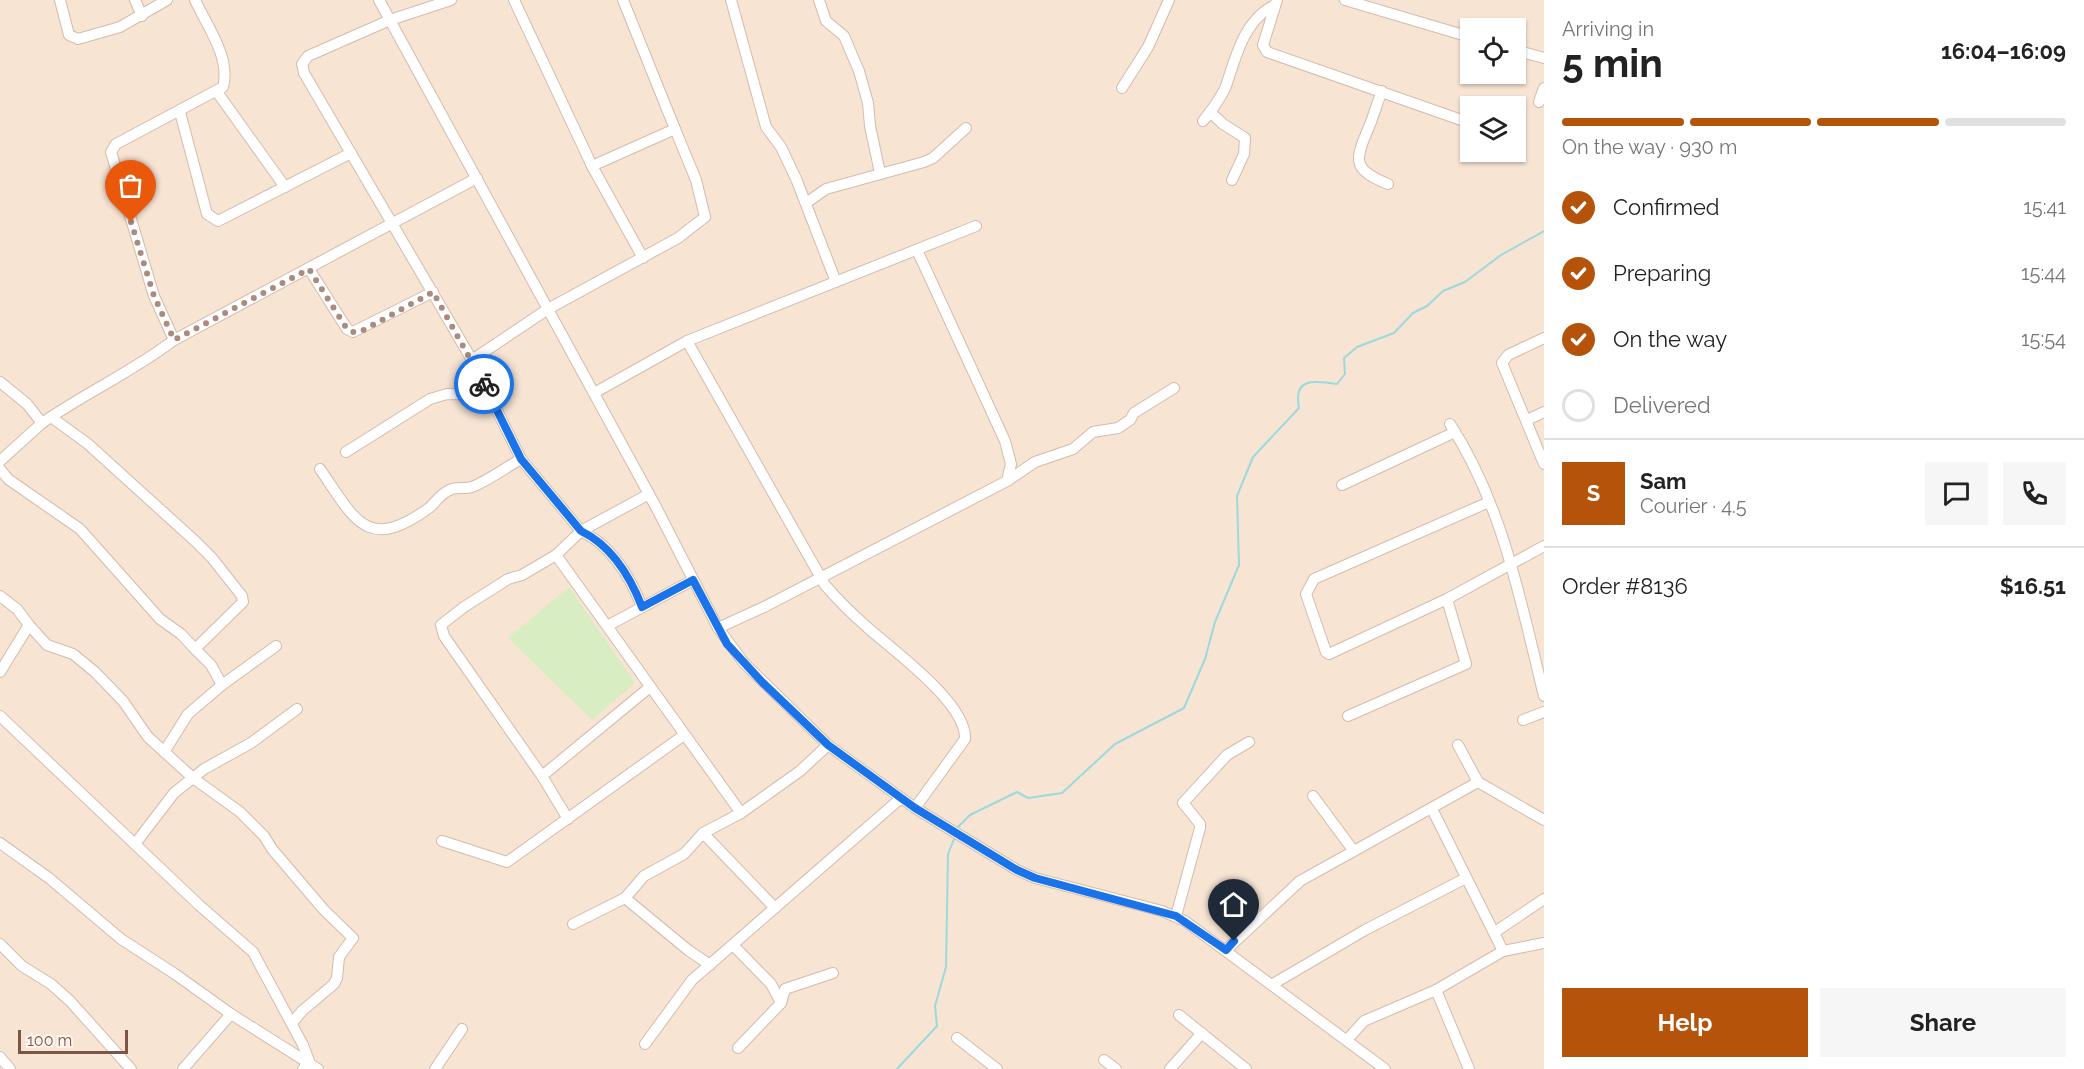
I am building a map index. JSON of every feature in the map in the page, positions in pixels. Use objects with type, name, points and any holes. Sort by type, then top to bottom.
[{"type":"street","points":[[60,0],[69,35],[78,39],[99,35],[142,16],[167,0]]},
{"type":"street","points":[[135,0],[142,16]]},
{"type":"street","points":[[174,340],[154,296],[111,152],[116,144],[180,112],[223,87],[226,75],[217,43],[195,0]]},
{"type":"street","points":[[379,0],[649,494],[718,628],[744,663],[828,745],[915,808],[1017,870],[1035,878],[1176,916],[1273,984],[1385,1069]]},
{"type":"street","points":[[451,0],[390,20],[308,56],[302,64],[304,73],[472,360],[521,459],[581,531],[594,537],[613,556],[635,591],[642,607]]},
{"type":"street","points":[[514,0],[592,166],[643,258]]},
{"type":"street","points":[[472,360],[548,309],[678,238],[705,217],[696,180],[623,0]]},
{"type":"street","points":[[731,0],[766,127],[781,147],[806,203],[836,282]]},
{"type":"street","points":[[819,0],[826,21],[831,28],[844,36],[859,71],[868,103],[879,173]]},
{"type":"street","points":[[1122,88],[1148,47],[1169,0]]},
{"type":"street","points":[[1345,0],[1460,34]]},
{"type":"street","points":[[1276,3],[1263,45],[1267,52],[1460,119]]},
{"type":"street","points":[[1203,121],[1226,86],[1227,76],[1245,36],[1255,20],[1276,3]]},
{"type":"street","points":[[1526,53],[1544,58]]},
{"type":"street","points":[[1539,102],[1544,88]]},
{"type":"street","points":[[1382,91],[1359,147],[1358,158],[1361,169],[1367,175],[1388,184]]},
{"type":"street","points":[[217,92],[285,187]]},
{"type":"street","points":[[180,112],[207,214],[218,222],[351,153]]},
{"type":"street","points":[[1210,112],[1223,124],[1245,138],[1244,154],[1232,180]]},
{"type":"street","points":[[806,203],[826,189],[933,158],[966,128]]},
{"type":"street","points":[[592,166],[675,129]]},
{"type":"street","points":[[0,461],[47,420],[73,402],[144,363],[174,340],[477,178]]},
{"type":"street","points":[[594,393],[687,341],[976,226]]},
{"type":"street","points":[[917,250],[1005,441],[1011,464],[1007,481]]},
{"type":"street","points":[[309,269],[347,329],[353,332],[360,332],[433,292]]},
{"type":"street","points":[[1544,338],[1508,355],[1502,363],[1544,464]]},
{"type":"street","points":[[687,341],[820,578],[842,604],[918,669],[946,698],[966,732],[965,739],[915,808]]},
{"type":"street","points":[[0,382],[47,420],[88,444],[195,542],[242,596],[243,602],[235,612],[195,649]]},
{"type":"street","points":[[718,628],[1007,481],[1023,469],[1072,448],[1093,432],[1118,428],[1130,420],[1134,413],[1174,388]]},
{"type":"street","points":[[346,452],[430,399],[447,394],[490,395]]},
{"type":"street","points":[[1527,420],[1544,412]]},
{"type":"street","points":[[1342,484],[1453,428],[1489,502],[1511,562],[1544,696]]},
{"type":"street","points":[[320,470],[335,495],[358,519],[371,530],[385,531],[416,516],[448,490],[472,487],[521,459]]},
{"type":"street","points":[[1011,464],[1023,469]]},
{"type":"street","points":[[0,469],[15,485],[80,529],[160,619],[181,634],[211,665],[222,685]]},
{"type":"street","points":[[568,819],[542,776],[444,636],[441,625],[508,579],[522,575],[556,555],[581,531],[649,494]]},
{"type":"street","points":[[1489,502],[1314,579],[1306,594],[1326,652],[1329,654],[1447,599],[1544,546]]},
{"type":"street","points":[[556,555],[609,625],[684,735],[741,813]]},
{"type":"street","points":[[609,625],[693,580]]},
{"type":"street","points":[[0,596],[17,609],[47,645],[73,654],[95,672],[123,701],[148,737],[194,778],[240,812],[264,836],[295,877],[352,938],[339,957],[337,978],[334,984],[302,1011],[292,1023]]},
{"type":"street","points":[[1348,716],[1466,664],[1447,599]]},
{"type":"street","points":[[0,672],[29,625]]},
{"type":"street","points":[[164,752],[188,714],[222,685],[276,646]]},
{"type":"street","points":[[542,776],[651,687]]},
{"type":"street","points":[[135,844],[174,794],[204,769],[251,743],[297,709]]},
{"type":"street","points":[[1523,720],[1544,712]]},
{"type":"street","points":[[0,716],[253,952],[292,1023],[306,1065]]},
{"type":"street","points":[[442,841],[507,862],[684,735]]},
{"type":"street","points":[[1176,916],[1200,828],[1200,824],[1183,803],[1227,756],[1249,742]]},
{"type":"street","points":[[573,924],[625,898],[644,876],[684,854],[703,833],[741,813],[800,771],[828,745]]},
{"type":"street","points":[[1458,745],[1478,782],[1544,820]]},
{"type":"street","points":[[1226,950],[1300,881],[1478,782]]},
{"type":"street","points":[[1313,796],[1353,850]]},
{"type":"street","points":[[645,1044],[684,988],[901,798]]},
{"type":"street","points":[[1432,809],[1503,951]]},
{"type":"street","points":[[703,833],[775,908]]},
{"type":"street","points":[[0,843],[49,878],[121,939],[306,1065],[318,1069]]},
{"type":"street","points":[[1273,984],[1365,930],[1466,878]]},
{"type":"street","points":[[625,898],[688,950],[710,964]]},
{"type":"street","points":[[1495,932],[1544,898]]},
{"type":"street","points":[[1347,1040],[1364,1021],[1436,990],[1503,951],[1544,943]]},
{"type":"street","points":[[0,944],[22,966],[51,984],[70,1001],[131,1069]]},
{"type":"street","points":[[733,945],[771,984],[781,1003]]},
{"type":"street","points":[[738,1048],[781,1003],[785,989],[833,974]]},
{"type":"street","points":[[1436,990],[1469,1069]]},
{"type":"street","points":[[183,1069],[231,1014]]},
{"type":"street","points":[[1179,1015],[1246,1069]]},
{"type":"street","points":[[435,1069],[462,1029]]},
{"type":"street","points":[[1170,1069],[1202,1033]]},
{"type":"street","points":[[957,1038],[996,1069]]},
{"type":"street","points":[[0,1057],[10,1069]]},
{"type":"street","points":[[1104,1060],[1116,1069]]},
{"type":"shaded area","points":[[0,0],[1544,0],[1544,1069],[0,1069]]},
{"type":"green space","points":[[569,587],[635,683],[592,720],[508,638]]},
{"type":"waterway","points":[[958,827],[970,815],[1017,792],[1028,798],[1062,793],[1115,744],[1184,708],[1205,659],[1215,622],[1239,565],[1237,496],[1253,457],[1299,408],[1298,398],[1302,386],[1313,382],[1337,384],[1345,374],[1344,358],[1357,347],[1394,333],[1413,313],[1427,306],[1443,291],[1465,282],[1501,255],[1544,231]]},
{"type":"waterway","points":[[897,1069],[937,1026],[935,1006],[946,967],[948,854],[954,839]]},
{"type":"way so far","points":[[131,222],[154,296],[174,340],[309,269],[347,329],[353,332],[360,332],[433,292],[484,384]]},
{"type":"route","points":[[484,384],[521,459],[581,531],[594,537],[613,556],[624,570],[642,607],[693,580],[727,644],[763,683],[828,745],[915,808],[1017,870],[1035,878],[1176,916],[1226,950],[1234,941]]}]
